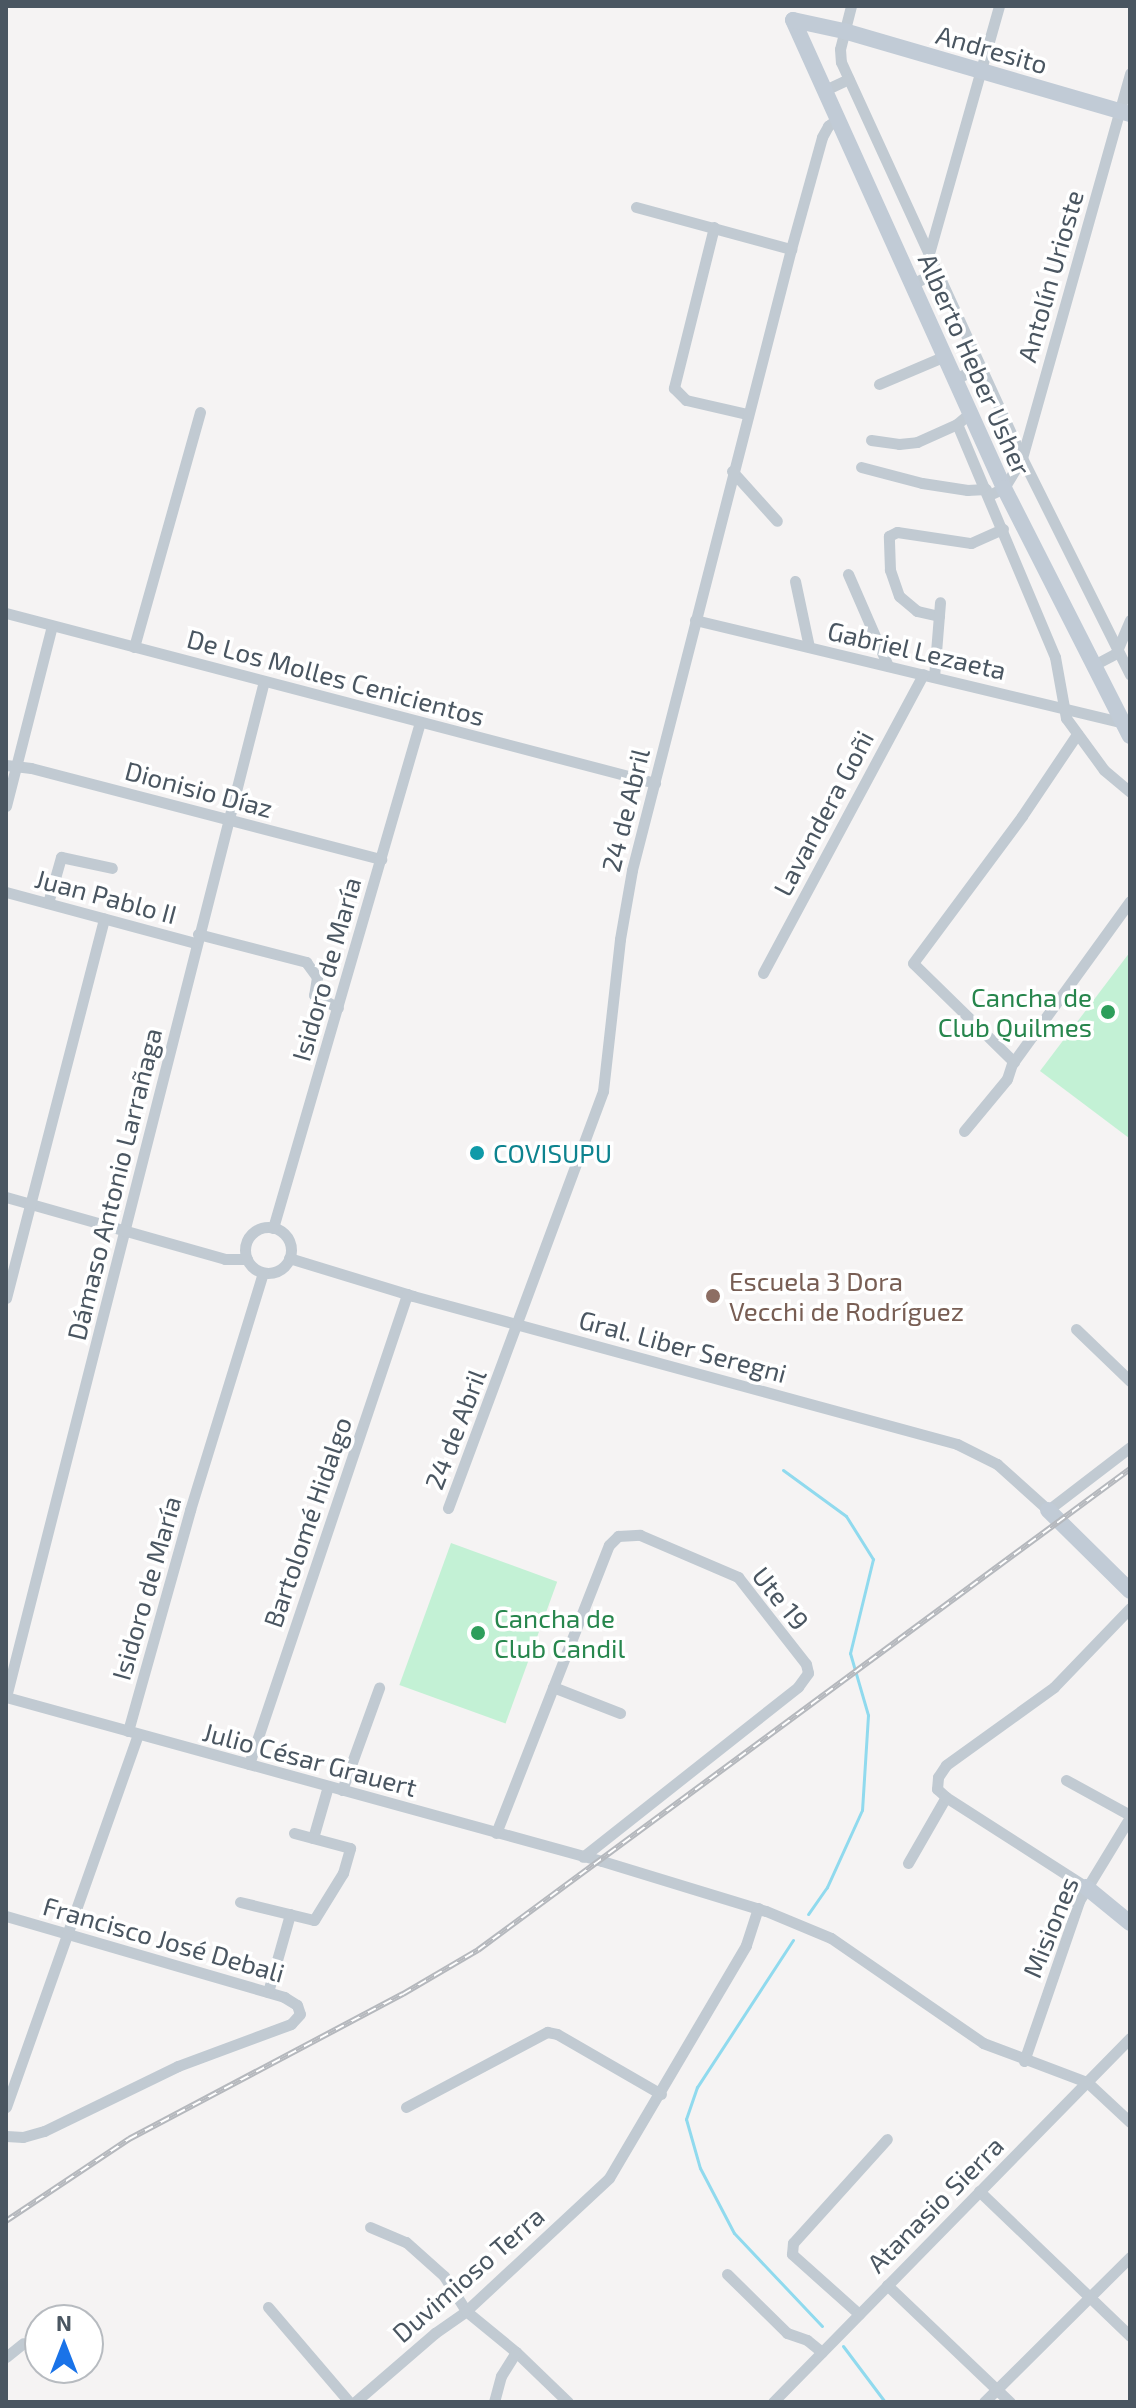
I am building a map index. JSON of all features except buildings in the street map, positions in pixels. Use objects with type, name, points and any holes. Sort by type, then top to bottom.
[{"type":"street","points":[[844,31],[851,6]]},
{"type":"street","points":[[928,257],[999,6]]},
{"type":"street","name":"Andresito","points":[[790,13],[1124,113]]},
{"type":"street","name":"Alberto Heber Usher","points":[[790,13],[970,413],[993,491],[1127,727]]},
{"type":"street","name":"Alberto Heber Usher","points":[[844,31],[841,62],[1022,458],[1116,653],[1130,675]]},
{"type":"street","name":"Antolín Urioste","points":[[993,491],[1022,458],[1124,113],[1130,73]]},
{"type":"street","points":[[825,90],[849,79]]},
{"type":"street","name":"24 de Abril","points":[[448,1508],[519,1325],[603,1091],[623,917],[655,783],[791,249],[822,137],[828,126],[837,119]]},
{"type":"street","points":[[636,207],[791,249]]},
{"type":"street","points":[[714,227],[674,388],[686,400],[747,414]]},
{"type":"street","points":[[912,284],[935,273]]},
{"type":"street","points":[[879,384],[945,356]]},
{"type":"street","points":[[955,379],[980,367]]},
{"type":"street","points":[[134,647],[200,412]]},
{"type":"street","points":[[871,440],[899,444],[917,442],[957,424],[970,413]]},
{"type":"street","points":[[957,424],[993,491],[1003,529],[1055,657],[1063,708],[1077,734],[1104,770],[1130,792]]},
{"type":"street","points":[[861,467],[922,483],[993,491]]},
{"type":"street","points":[[732,471],[777,521]]},
{"type":"street","points":[[939,616],[917,611],[899,596],[890,570],[889,536],[897,532],[971,543],[1003,529]]},
{"type":"street","points":[[848,574],[888,666]]},
{"type":"street","points":[[795,581],[809,647]]},
{"type":"street","points":[[928,675],[940,602]]},
{"type":"street","name":"De Los Molles Cenicientos","points":[[6,613],[655,783]]},
{"type":"street","name":"Gabriel Lezaeta","points":[[695,620],[1063,708],[1127,727]]},
{"type":"street","points":[[1092,666],[1116,653],[1130,620]]},
{"type":"street","points":[[6,806],[11,766],[52,626]]},
{"type":"street","name":"Lavandera Goñi","points":[[763,973],[928,675]]},
{"type":"street","name":"Dámaso Antonio Larrañaga","points":[[6,1697],[264,681]]},
{"type":"street","name":"Isidoro de María","points":[[273,1228],[420,722]]},
{"type":"street","points":[[1014,1062],[913,963],[1022,816],[1077,734]]},
{"type":"street","name":"Dionisio Díaz","points":[[11,766],[31,768],[381,859]]},
{"type":"street","points":[[48,903],[61,857],[112,868]]},
{"type":"street","name":"Juan Pablo II","points":[[6,892],[104,918],[306,962],[317,977],[314,995],[338,1008]]},
{"type":"street","points":[[964,1131],[1007,1079],[1014,1062],[1130,901]]},
{"type":"street","points":[[6,1298],[104,918]]},
{"type":"street","points":[[6,1197],[225,1259],[247,1259]]},
{"type":"street","points":[[273,1228],[289,1242],[289,1258],[276,1272],[263,1273],[247,1259],[245,1246],[250,1235],[261,1229],[273,1228]]},
{"type":"street","name":"Gral. Liber Seregni","points":[[289,1258],[407,1294],[957,1444],[997,1464],[1048,1510]]},
{"type":"street","name":"Isidoro de María","points":[[6,2107],[69,1934],[133,1733],[190,1510],[263,1273]]},
{"type":"street","name":"Bartolomé Hidalgo","points":[[249,1764],[407,1294]]},
{"type":"street","points":[[1076,1329],[1130,1381]]},
{"type":"street","points":[[1130,1447],[1048,1510],[1130,1591]]},
{"type":"street","name":"Ute 19","points":[[553,1687],[605,1553],[618,1536],[632,1534],[738,1577],[806,1664],[808,1673],[798,1687],[583,1857]]},
{"type":"street","points":[[1130,1608],[1054,1687],[946,1765],[938,1777],[937,1789],[1086,1887],[1130,1923]]},
{"type":"street","points":[[496,1833],[553,1687],[620,1713]]},
{"type":"street","points":[[342,1790],[379,1688]]},
{"type":"street","name":"Julio César Grauert","points":[[6,1697],[602,1861],[758,1908],[831,1938],[967,2033],[1024,2061],[1087,2082]]},
{"type":"street","points":[[1066,1780],[1130,1816]]},
{"type":"street","points":[[313,1838],[328,1786]]},
{"type":"street","points":[[908,1863],[946,1797]]},
{"type":"street","name":"Misiones","points":[[1024,2061],[1086,1887],[1130,1816]]},
{"type":"street","points":[[240,1902],[314,1920],[343,1873],[350,1848],[294,1833]]},
{"type":"street","name":"Duvimioso Terra","points":[[352,2402],[466,2311],[609,2178],[746,1945],[758,1908]]},
{"type":"street","points":[[268,1992],[290,1914]]},
{"type":"street","name":"Francisco José Debali","points":[[6,1916],[268,1992],[292,2000],[300,2014],[291,2024],[178,2066],[44,2131],[23,2137],[6,2136]]},
{"type":"street","points":[[406,2107],[547,2032],[557,2034],[661,2094]]},
{"type":"street","name":"Atanasio Sierra","points":[[773,2402],[1130,2038]]},
{"type":"street","points":[[1087,2082],[1130,2122]]},
{"type":"street","points":[[859,2314],[792,2254],[793,2243],[887,2139]]},
{"type":"street","points":[[979,2191],[1089,2301],[1130,2336]]},
{"type":"street","points":[[370,2227],[406,2242],[444,2276],[466,2311],[516,2352],[568,2402]]},
{"type":"street","points":[[984,2402],[1130,2257]]},
{"type":"street","points":[[727,2274],[787,2333],[807,2340],[822,2352]]},
{"type":"street","points":[[887,2285],[1010,2402]]},
{"type":"street","points":[[268,2307],[352,2402]]},
{"type":"street","points":[[6,2357],[23,2343]]},
{"type":"street","points":[[494,2402],[501,2376],[516,2352]]},
{"type":"green space","name":"Cancha de Club Quilmes","points":[[1130,952],[1130,1137],[1129,1138],[1040,1071]]},
{"type":"green space","name":"Cancha de Club Candil","points":[[451,1543],[557,1582],[506,1724],[399,1685]]},
{"type":"waterway","points":[[783,1470],[846,1516],[873,1559],[850,1653],[868,1715],[862,1810],[827,1887],[808,1914]]},
{"type":"waterway","points":[[793,1940],[697,2087],[686,2119],[700,2168],[734,2233],[822,2326]]},
{"type":"waterway","points":[[843,2346],[885,2402]]},
{"type":"railway","points":[[6,2221],[129,2139],[403,1994],[478,1950],[1130,1469]]},
{"type":"place","name":"Cancha de Club Quilmes","points":[[1108,1012]]},
{"type":"place","name":"COVISUPU","points":[[477,1153]]},
{"type":"place","name":"Escuela 3 Dora Vecchi de Rodríguez","points":[[713,1296]]},
{"type":"place","name":"Cancha de Club Candil","points":[[478,1633]]}]
